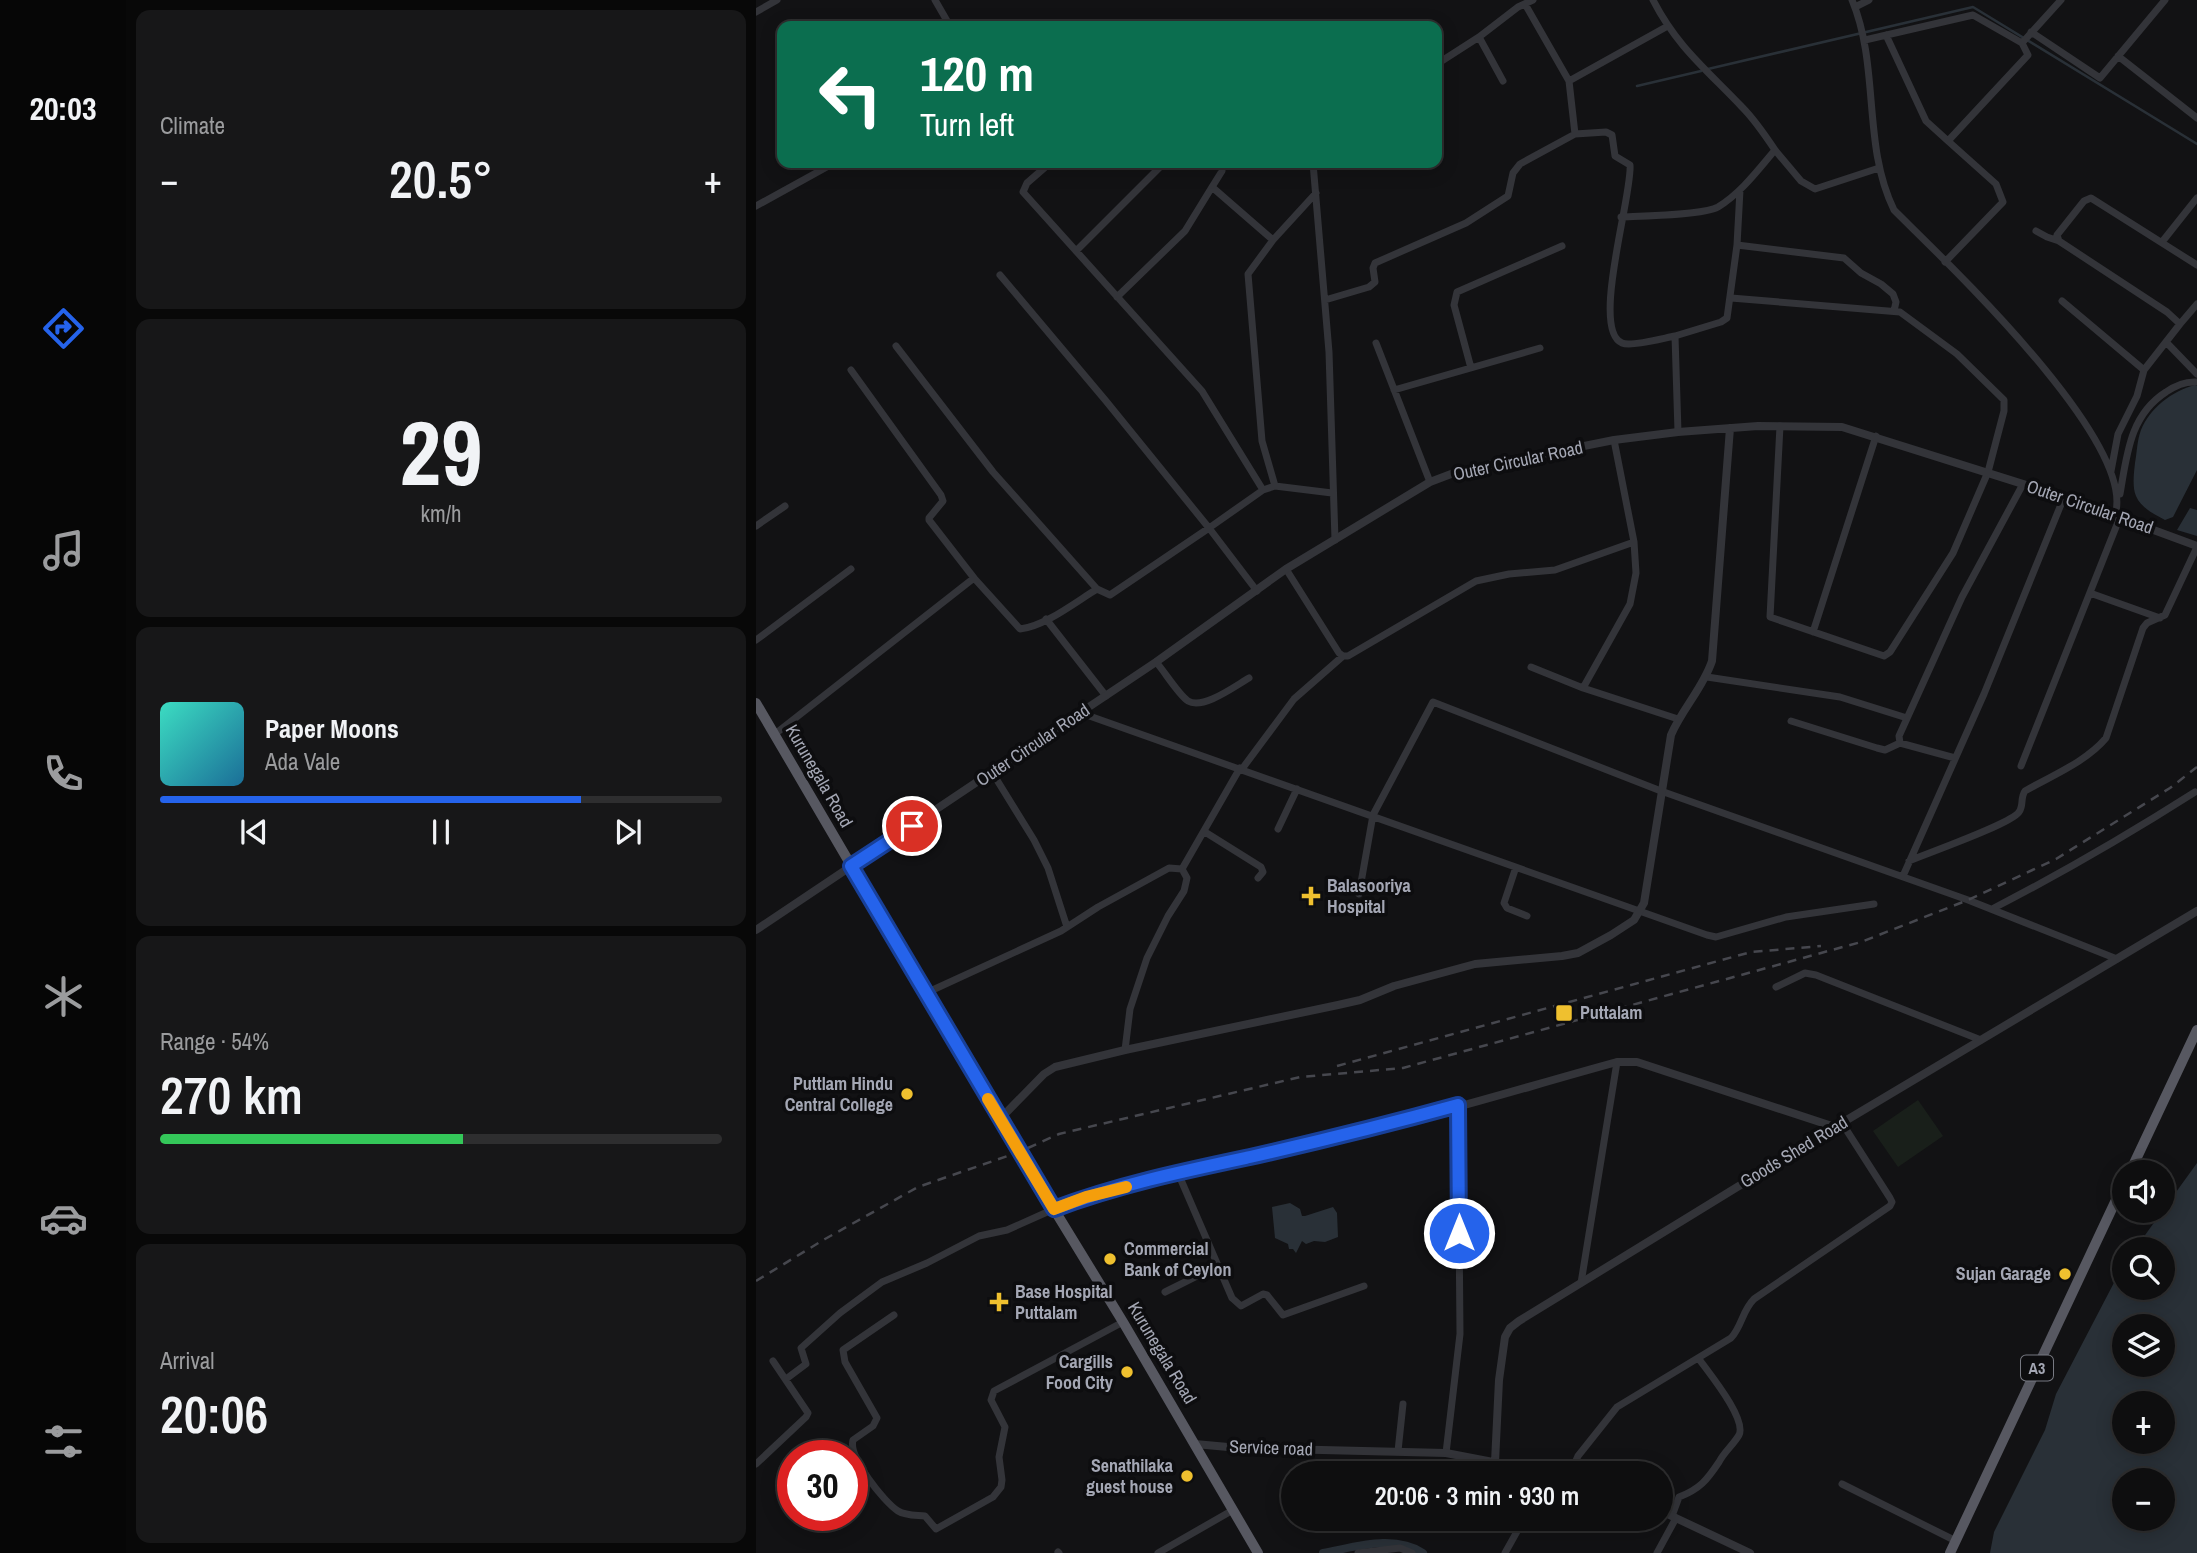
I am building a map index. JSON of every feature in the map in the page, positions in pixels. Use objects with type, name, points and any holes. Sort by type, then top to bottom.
[{"type":"highway","name":"Kurunegala Road","points":[[756,703],[1258,1553]]},
{"type":"highway","points":[[2136,1160],[2197,1030]]},
{"type":"highway","name":"A3","points":[[1950,1553],[2112,1209]]},
{"type":"street","points":[[756,12],[777,0]]},
{"type":"street","points":[[935,0],[947,21]]},
{"type":"street","points":[[1442,61],[1479,37],[1519,4],[1533,0]]},
{"type":"street","points":[[1653,0],[1666,27],[1698,64],[1744,108],[1801,181],[1815,188],[1880,168]]},
{"type":"street","points":[[1869,0],[1854,4],[1864,35],[1884,190],[1894,210],[2002,319],[2046,371],[2092,436],[2111,471],[2116,488],[2117,513]]},
{"type":"street","points":[[1948,141],[2028,55],[2026,38],[2061,0]]},
{"type":"street","points":[[1864,35],[1886,35],[1973,15],[2026,38],[2100,78],[2165,0]]},
{"type":"street","points":[[1519,4],[1569,81],[1575,134]]},
{"type":"street","points":[[1569,81],[1666,27]]},
{"type":"street","points":[[1886,35],[1926,121],[1996,184],[2003,202],[1945,262]]},
{"type":"street","points":[[1479,37],[1503,81]]},
{"type":"street","points":[[2118,56],[2197,118]]},
{"type":"street","points":[[1325,300],[1369,288],[1375,282],[1375,263],[1466,223],[1508,196],[1513,173],[1520,164],[1575,134],[1606,132],[1612,135],[1615,156],[1630,165],[1613,272],[1610,327],[1621,343],[1627,344],[1675,336],[1727,318],[1737,245],[1740,190]]},
{"type":"street","points":[[1622,217],[1716,209],[1740,190],[1775,150]]},
{"type":"street","points":[[756,206],[825,168]]},
{"type":"street","points":[[1044,168],[1027,183],[1023,192],[1202,391],[1263,490]]},
{"type":"street","points":[[1076,251],[1159,168]]},
{"type":"street","points":[[1117,297],[1185,231],[1222,168]]},
{"type":"street","points":[[1313,168],[1325,300],[1335,540]]},
{"type":"street","points":[[1212,187],[1273,240]]},
{"type":"street","points":[[1275,486],[1262,440],[1248,274],[1273,240],[1316,193]]},
{"type":"street","points":[[2059,241],[2057,235],[2084,201],[2091,198],[2197,265]]},
{"type":"street","points":[[2162,242],[2197,198]]},
{"type":"street","points":[[2036,231],[2059,241],[2167,312],[2180,324]]},
{"type":"street","points":[[1737,245],[1844,258],[1893,294],[1896,302],[1894,311]]},
{"type":"street","points":[[1471,368],[1454,305],[1457,292],[1562,246]]},
{"type":"street","points":[[1000,275],[1209,528],[1257,591]]},
{"type":"street","points":[[1731,298],[1900,312],[1957,354],[2004,400],[2004,411],[1988,472],[1953,553],[1887,655],[1774,619],[1769,612],[1778,499],[1780,426]]},
{"type":"street","points":[[2062,301],[2144,370]]},
{"type":"street","points":[[2111,471],[2119,434],[2137,396],[2144,370],[2197,304]]},
{"type":"street","points":[[1675,336],[1678,432]]},
{"type":"street","points":[[2166,342],[2197,374]]},
{"type":"street","points":[[1376,343],[1430,482]]},
{"type":"street","points":[[896,346],[992,472],[1097,589],[1110,594],[1263,490],[1275,486],[1332,493]]},
{"type":"street","points":[[1394,390],[1540,348]]},
{"type":"street","points":[[851,370],[941,495],[943,501],[929,520],[974,578],[1020,628],[1029,628],[1097,589]]},
{"type":"street","points":[[2021,766],[2090,593],[2117,513],[2137,420],[2155,399],[2176,385],[2189,381],[2197,382]]},
{"type":"street","points":[[2137,396],[2155,399]]},
{"type":"street","name":"Outer Circular Road","points":[[756,930],[1082,713],[1286,569],[1353,526],[1430,482],[1459,471],[1614,440],[1678,432],[1780,426],[1842,427],[2117,513],[2197,547]]},
{"type":"street","points":[[1000,1119],[1044,1074],[1055,1067],[1125,1049],[1360,1000],[1394,986],[1475,964],[1578,953],[1634,920],[1641,911],[1671,736],[1678,719],[1707,677],[1712,661],[1730,428]]},
{"type":"street","points":[[1813,632],[1876,436]]},
{"type":"street","points":[[1583,688],[1630,604],[1636,573],[1634,542],[1614,440]]},
{"type":"street","points":[[1900,743],[1899,736],[1962,597],[2023,484]]},
{"type":"street","points":[[1903,876],[2064,497]]},
{"type":"street","points":[[756,526],[785,506]]},
{"type":"street","points":[[1182,869],[1241,768],[1294,699],[1343,656],[1348,656],[1476,581],[1509,574],[1555,570],[1634,542]]},
{"type":"street","points":[[1909,861],[2003,823],[2019,813],[2025,791],[2101,744],[2106,738],[2143,628],[2147,623],[2161,618],[2169,609],[2197,547]]},
{"type":"street","points":[[756,640],[850,569]]},
{"type":"street","points":[[1286,569],[1343,656]]},
{"type":"street","points":[[775,734],[974,578]]},
{"type":"street","points":[[2090,593],[2161,618]]},
{"type":"street","points":[[1046,619],[1106,696]]},
{"type":"street","points":[[1156,662],[1188,701],[1196,703],[1204,703],[1249,678]]},
{"type":"street","points":[[1531,667],[1583,688],[1678,719]]},
{"type":"street","points":[[1707,677],[1840,697],[1907,718]]},
{"type":"street","points":[[1360,894],[1373,815],[1433,702],[1661,791],[1903,876],[2117,959]]},
{"type":"street","points":[[1082,713],[1716,937],[1786,917],[1874,904]]},
{"type":"street","points":[[1791,721],[1885,750],[1900,743],[1955,758]]},
{"type":"street","points":[[992,772],[1048,868],[1067,927]]},
{"type":"street","points":[[1279,829],[1297,789]]},
{"type":"street","points":[[1992,909],[2131,834],[2195,792]]},
{"type":"street","points":[[1205,832],[1261,867],[1263,872],[1258,878]]},
{"type":"street","points":[[926,993],[1067,927],[1098,906],[1175,866],[1182,869],[1187,878],[1184,891],[1147,958],[1130,1009],[1125,1049]]},
{"type":"street","points":[[1516,867],[1504,903],[1507,908],[1527,916]]},
{"type":"street","name":"Goods Shed Road","points":[[1495,1461],[1499,1380],[1505,1337],[1510,1328],[1839,1125],[2197,911]]},
{"type":"street","points":[[1776,987],[1805,974],[1816,975],[1981,1040]]},
{"type":"street","points":[[1581,1283],[1617,1062]]},
{"type":"street","points":[[786,1379],[806,1364],[801,1348],[840,1313],[883,1282],[979,1236],[1007,1230],[1086,1197],[1378,1127],[1617,1062],[1637,1062],[1839,1125],[1891,1198],[1891,1206],[1754,1299],[1747,1306],[1740,1329],[1731,1338],[1617,1407],[1576,1461]]},
{"type":"street","points":[[1446,1452],[1460,1334],[1458,1105]]},
{"type":"street","points":[[1178,1173],[1232,1298],[1241,1306],[1263,1294],[1267,1295],[1283,1315],[1364,1286]]},
{"type":"street","points":[[1165,1292],[1217,1266]]},
{"type":"street","points":[[894,1315],[843,1350],[845,1362],[877,1418],[873,1426],[853,1440],[853,1452],[884,1500],[901,1514],[925,1516],[936,1530],[993,1497],[1001,1487],[999,1457],[1005,1427],[991,1400],[994,1391],[1123,1322]]},
{"type":"street","points":[[1657,1553],[1674,1517],[1679,1497],[1698,1489],[1739,1435],[1740,1427],[1727,1399],[1699,1359]]},
{"type":"street","points":[[756,1464],[808,1413],[773,1361]]},
{"type":"street","points":[[1398,1451],[1403,1404]]},
{"type":"street","name":"Service road","points":[[1195,1444],[1239,1448],[1446,1452],[1490,1461]]},
{"type":"street","points":[[1842,1484],[1956,1541]]},
{"type":"street","points":[[1158,1553],[1233,1510]]},
{"type":"street","points":[[1674,1517],[1750,1553]]},
{"type":"street","points":[[1505,1553],[1517,1531]]},
{"type":"street","points":[[1358,1553],[1400,1548],[1412,1553]]},
{"type":"shaded area","points":[[2195,385],[2197,470],[2173,517],[2165,520],[2144,507],[2135,492],[2134,475],[2139,438],[2145,422],[2156,408],[2170,396]]},
{"type":"shaded area","points":[[2190,508],[2197,510],[2197,536],[2177,530]]},
{"type":"shaded area","points":[[1918,1100],[1943,1136],[1898,1167],[1873,1131]]},
{"type":"shaded area","points":[[2197,1163],[2197,1553],[1990,1553],[1994,1532],[2045,1430],[2056,1394],[2112,1287],[2112,1300],[2175,1300],[2175,1237],[2144,1237],[2154,1223],[2175,1223],[2175,1194]]},
{"type":"shaded area","points":[[1290,1203],[1300,1209],[1302,1216],[1333,1207],[1337,1213],[1338,1237],[1325,1242],[1314,1241],[1306,1244],[1302,1241],[1296,1253],[1289,1249],[1288,1244],[1275,1238],[1272,1207]]},
{"type":"waterway","points":[[1708,69],[1973,7],[2197,144]]},
{"type":"waterway","points":[[1637,86],[1701,71]]},
{"type":"waterway","points":[[1323,1553],[1387,1543],[1412,1547],[1423,1553]]},
{"type":"railway","points":[[756,1281],[918,1187],[1019,1152],[1059,1134],[1300,1077],[1403,1068],[1861,942],[1968,900],[2056,859],[2170,788],[2197,767]]},
{"type":"railway","points":[[1337,1066],[1751,952],[1821,946]]},
{"type":"slow traffic","points":[[988,1099],[1054,1209],[1086,1197],[1126,1187]]},
{"type":"place","name":"Balasooriya Hospital","points":[[1311,896]]},
{"type":"place","name":"Puttalam","points":[[1564,1013]]},
{"type":"place","name":"Puttlam Hindu Central College","points":[[907,1094]]},
{"type":"place","name":"Commercial Bank of Ceylon","points":[[1110,1259]]},
{"type":"place","name":"Sujan Garage","points":[[2065,1274]]},
{"type":"place","name":"Base Hospital Puttalam","points":[[999,1302]]},
{"type":"place","name":"Cargills Food City","points":[[1127,1372]]},
{"type":"place","name":"Senathilaka guest house","points":[[1187,1476]]},
{"type":"route","points":[[912,826],[851,866],[1054,1209],[1086,1197],[1178,1173],[1378,1127],[1458,1105],[1459,1233]]}]
